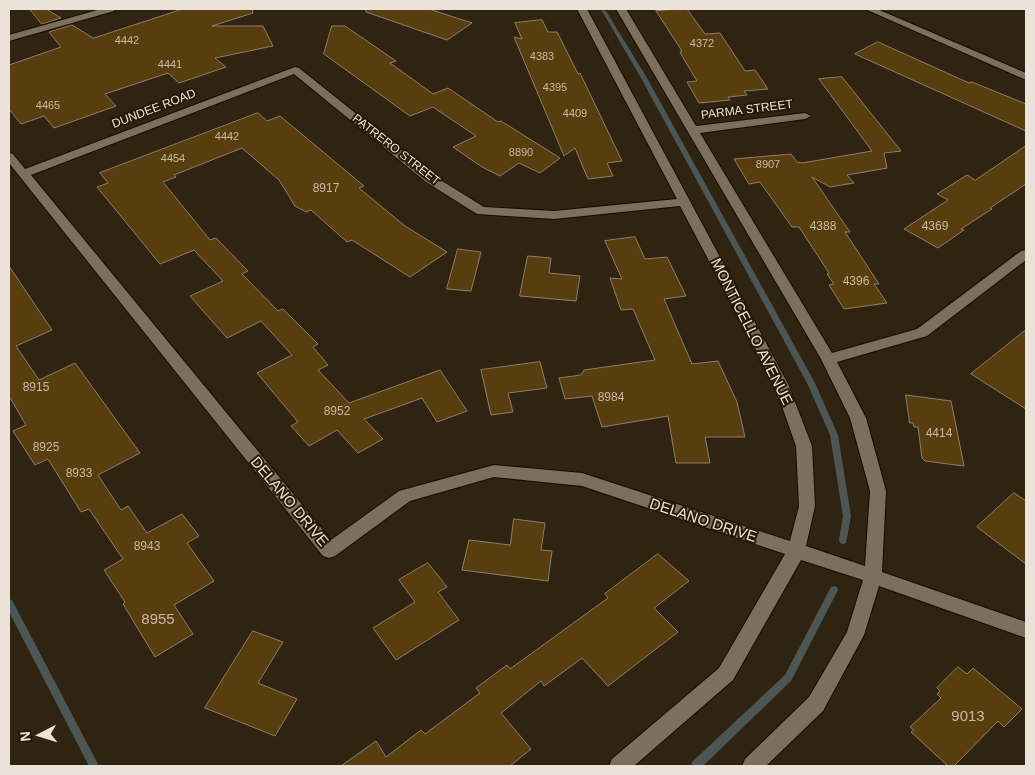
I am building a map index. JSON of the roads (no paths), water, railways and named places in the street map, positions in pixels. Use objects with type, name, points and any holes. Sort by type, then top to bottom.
[{"type":"street","points":[[9,38],[111,9]]},
{"type":"street","name":"MONTICELLO AVENUE","points":[[582,9],[781,384],[804,446],[807,506],[796,552],[726,674],[619,766]]},
{"type":"street","points":[[621,9],[828,359],[858,418],[878,491],[873,576],[855,635],[816,704],[752,766]]},
{"type":"street","points":[[870,9],[1026,77]]},
{"type":"street","name":"PATRERO STREET","points":[[295,70],[430,179],[481,211],[554,215],[684,202]]},
{"type":"street","name":"DUNDEE ROAD","points":[[22,174],[295,70]]},
{"type":"street","name":"PARMA STREET","points":[[693,130],[804,116]]},
{"type":"street","name":"DELANO DRIVE","points":[[9,156],[328,551],[404,496],[494,471],[582,480],[873,576],[1026,630]]},
{"type":"street","points":[[828,359],[922,333],[1026,254]]},
{"type":"waterway","points":[[604,11],[644,78],[811,383],[834,435],[847,516],[843,540]]},
{"type":"waterway","points":[[696,766],[788,678],[834,590]]},
{"type":"waterway","points":[[9,603],[94,766]]}]
